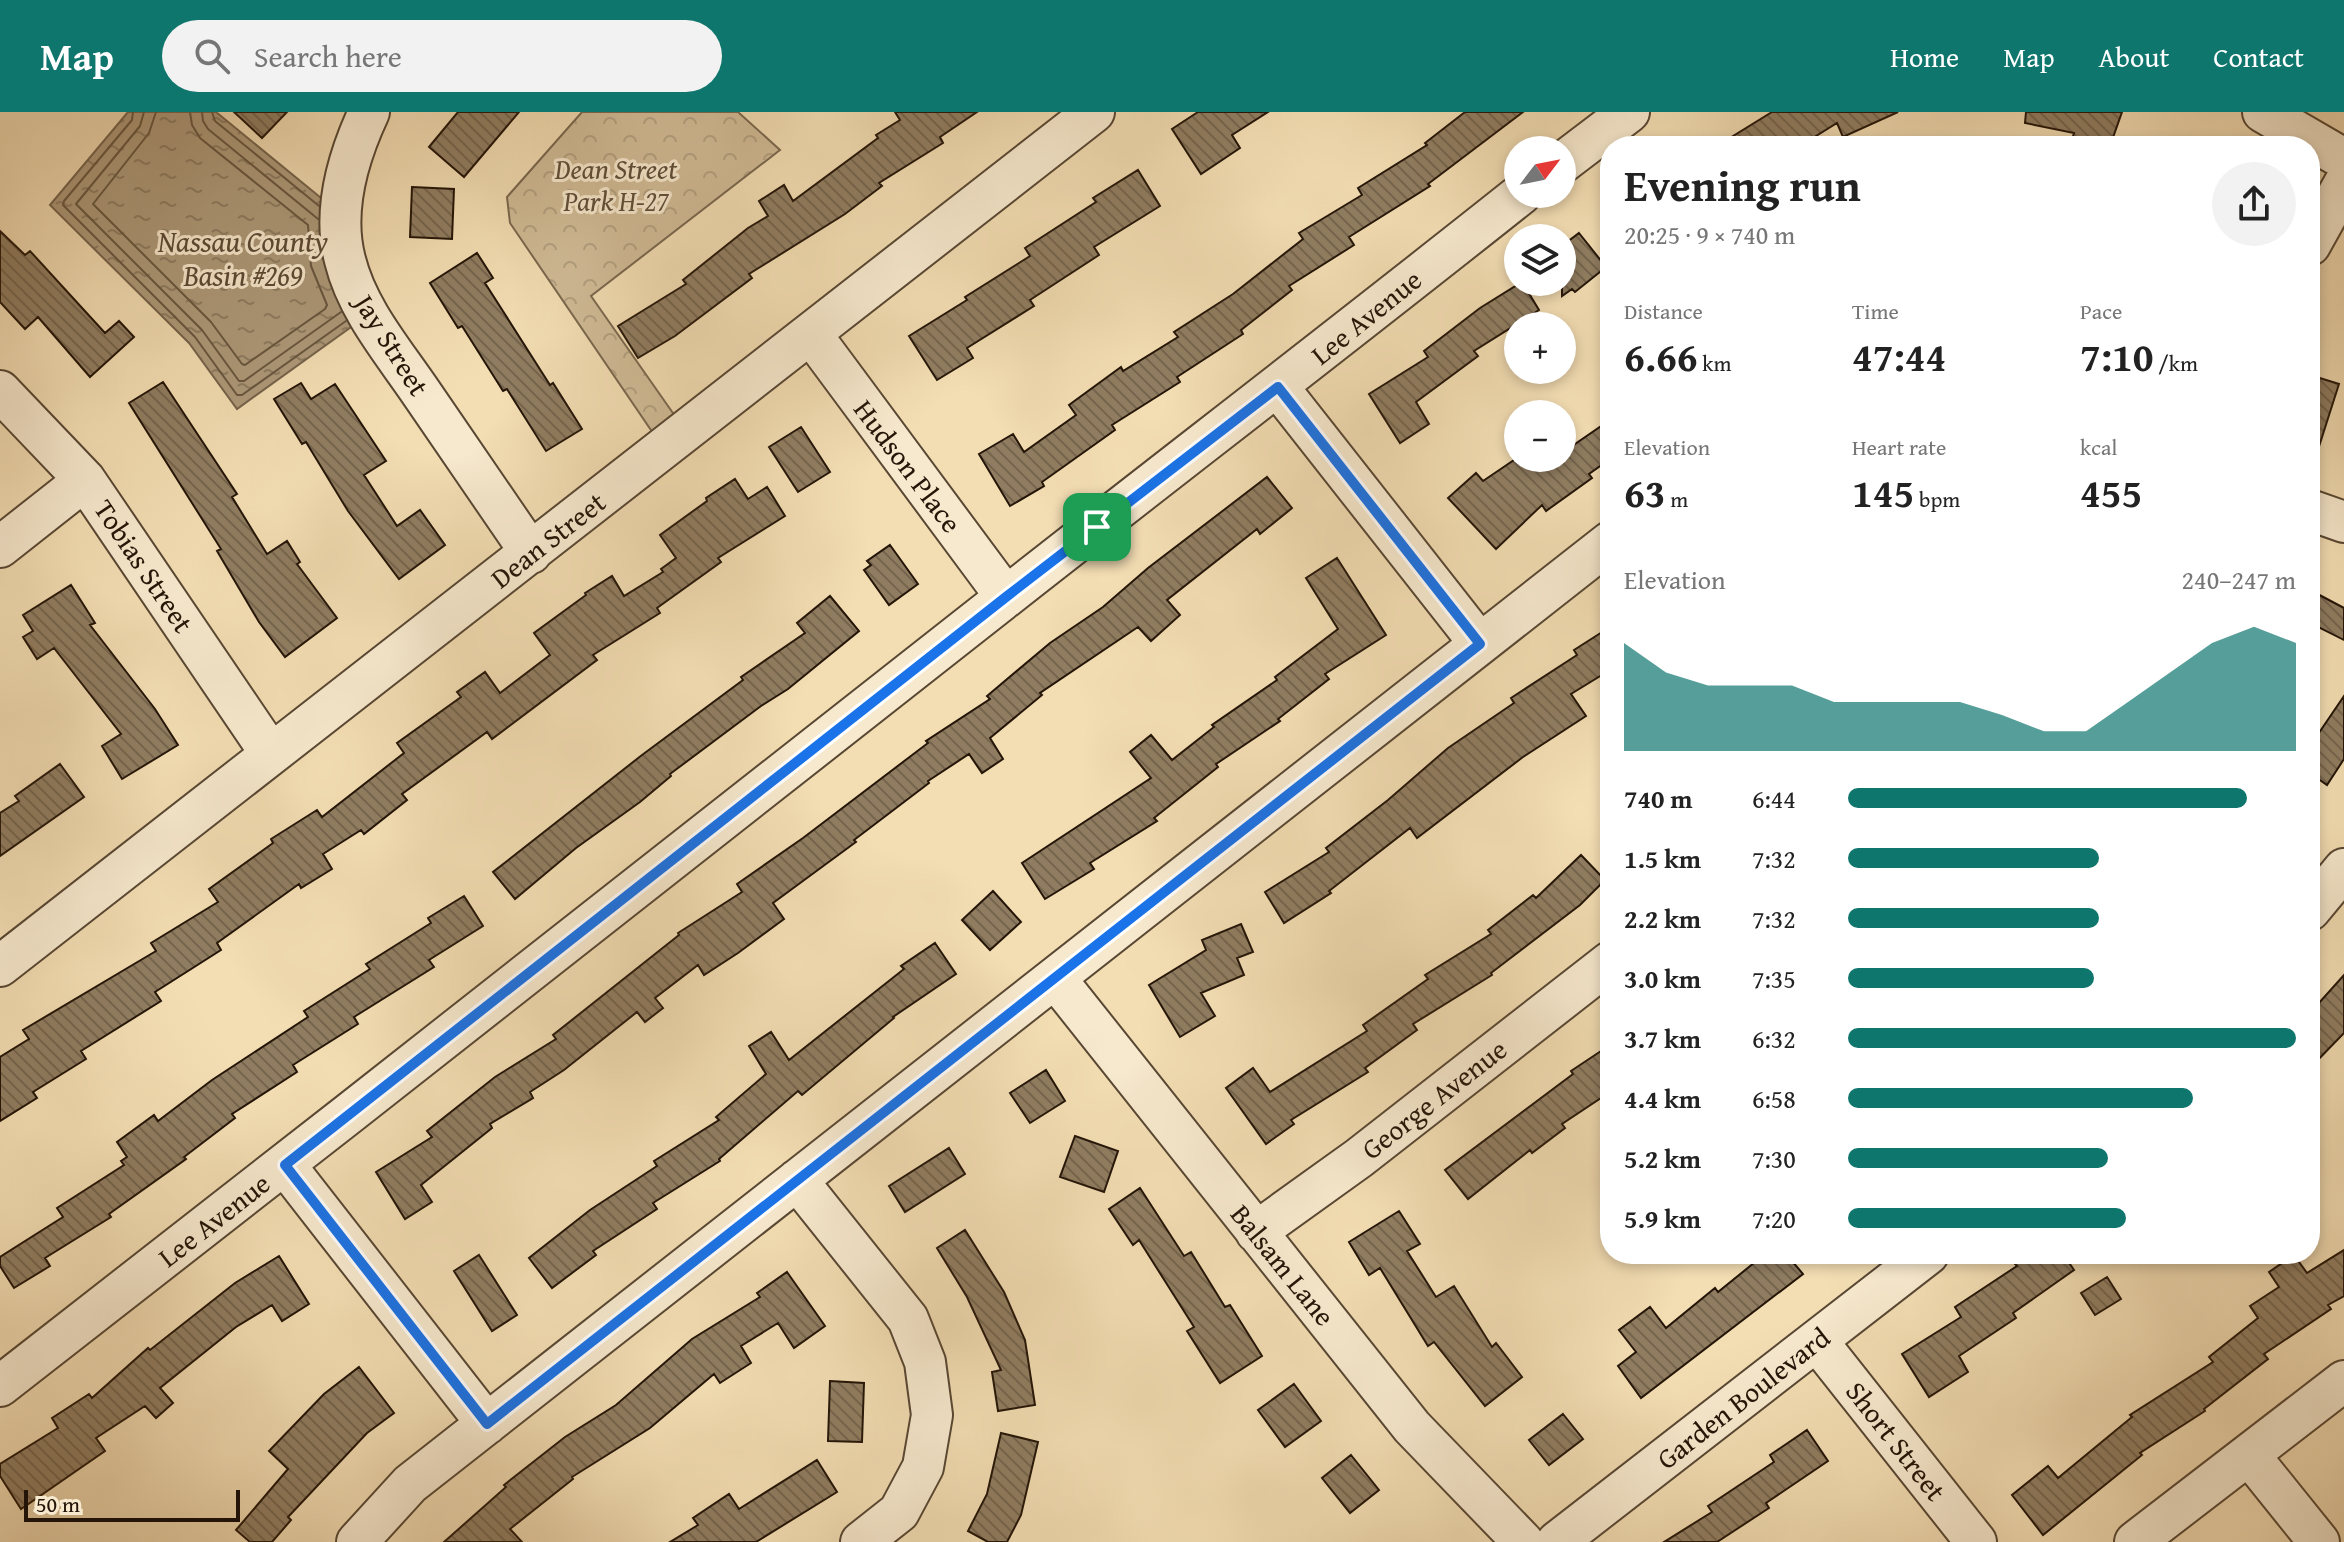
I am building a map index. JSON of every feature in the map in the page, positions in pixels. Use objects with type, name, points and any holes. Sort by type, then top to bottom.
[{"type":"street","name":"Jay Street","points":[[369,112],[354,145],[342,198],[341,234],[345,261],[363,308],[531,553]]},
{"type":"street","name":"Dean Street","points":[[0,966],[1094,112]]},
{"type":"street","points":[[1576,152],[1629,112]]},
{"type":"street","points":[[2263,112],[2304,136]]},
{"type":"street","points":[[2320,145],[2344,159]]},
{"type":"street","points":[[2320,227],[2344,184]]},
{"type":"street","name":"Lee Avenue","points":[[0,1386],[1504,208]]},
{"type":"street","name":"Hudson Place","points":[[811,334],[1006,597]]},
{"type":"street","points":[[1278,387],[1480,644]]},
{"type":"street","name":"Tobias Street","points":[[0,391],[85,480],[271,754]]},
{"type":"street","points":[[0,547],[85,480]]},
{"type":"street","points":[[2320,514],[2344,522]]},
{"type":"street","points":[[357,1542],[410,1484],[1600,550]]},
{"type":"street","points":[[2320,891],[2331,870]]},
{"type":"street","name":"George Avenue","points":[[1256,1232],[1359,1158],[1600,970]]},
{"type":"street","name":"Balsam Lane","points":[[1055,978],[1412,1427],[1523,1542]]},
{"type":"street","points":[[285,1165],[487,1424]]},
{"type":"street","points":[[797,1180],[908,1319],[925,1362],[932,1415],[923,1467],[899,1512],[861,1542]]},
{"type":"street","name":"Garden Boulevard","points":[[1557,1542],[1915,1264]]},
{"type":"street","name":"Short Street","points":[[1817,1341],[1976,1542]]},
{"type":"street","points":[[2135,1542],[2344,1381]]},
{"type":"street","points":[[2249,1455],[2319,1542]]},
{"type":"green space","name":"Dean Street Park H-27","points":[[582,112],[738,112],[780,150],[591,296],[675,416],[653,433],[510,223],[507,197]]},
{"type":"water","name":"Nassau County Basin #269","points":[[128,112],[216,112],[337,211],[365,317],[237,409],[189,343],[50,205]]},
{"type":"building","points":[[234,112],[287,112],[262,138]]},
{"type":"building","points":[[458,112],[519,112],[464,177],[429,147]]},
{"type":"building","points":[[895,112],[977,112],[940,137],[943,143],[879,183],[882,186],[845,214],[749,274],[752,278],[675,336],[638,358],[618,326],[686,284],[683,280],[748,228],[768,216],[759,201],[784,185],[793,201],[878,138],[876,135],[900,120]]},
{"type":"building","points":[[1198,112],[1268,112],[1232,135],[1240,148],[1201,174],[1172,129]]},
{"type":"building","points":[[1465,112],[1523,112],[1428,184],[1430,186],[1349,237],[1354,245],[1289,286],[1292,290],[1241,330],[1243,334],[1177,377],[1180,382],[1112,425],[1115,430],[1042,482],[1044,486],[1010,506],[979,454],[1013,434],[1024,452],[1076,415],[1069,405],[1121,367],[1123,371],[1178,337],[1174,332],[1233,294],[1303,239],[1299,233],[1362,195],[1358,188],[1427,145],[1425,143]]},
{"type":"building","points":[[1772,112],[1898,112],[1845,136],[1837,123],[1816,136],[1733,136]]},
{"type":"building","points":[[2026,112],[2122,112],[2114,136],[2073,136],[2074,133],[2025,123]]},
{"type":"building","points":[[1138,170],[1160,206],[1094,247],[1099,255],[1030,300],[1034,306],[967,348],[973,358],[937,380],[909,336],[1030,256],[1025,248],[1096,202],[1093,198]]},
{"type":"building","points":[[412,187],[454,189],[452,239],[410,237]]},
{"type":"building","points":[[0,231],[25,255],[30,251],[105,333],[119,321],[134,337],[90,377],[38,317],[25,329],[0,302]]},
{"type":"building","points":[[1579,233],[1600,259],[1600,272],[1576,291],[1576,235]]},
{"type":"building","points":[[477,253],[493,278],[485,283],[582,429],[546,451],[507,389],[503,391],[462,326],[458,328],[430,283]]},
{"type":"building","points":[[1504,293],[1504,296],[1530,296],[1539,310],[1504,312],[1504,332],[1474,351],[1478,356],[1416,402],[1429,424],[1400,443],[1369,394],[1428,357],[1424,351]]},
{"type":"building","points":[[2320,378],[2339,384],[2320,443]]},
{"type":"building","points":[[163,382],[237,494],[232,497],[267,554],[287,541],[300,562],[297,564],[337,618],[285,657],[259,622],[217,551],[221,549],[129,403]]},
{"type":"building","points":[[301,383],[311,399],[335,384],[386,461],[364,475],[397,526],[420,510],[445,545],[399,579],[348,511],[306,442],[302,444],[274,399]]},
{"type":"building","points":[[801,427],[830,472],[798,492],[769,447]]},
{"type":"building","points":[[1600,427],[1600,466],[1589,474],[1592,478],[1546,511],[1542,505],[1496,549],[1448,498],[1476,473],[1483,481],[1504,467],[1504,472],[1576,472],[1576,443]]},
{"type":"building","points":[[1267,477],[1292,508],[1260,534],[1257,529],[1167,600],[1180,615],[1151,641],[1138,627],[1040,693],[1042,695],[990,738],[1003,759],[982,773],[969,754],[928,781],[854,840],[856,842],[773,903],[784,919],[704,975],[698,965],[655,998],[663,1008],[645,1022],[637,1012],[564,1070],[530,1092],[533,1098],[490,1124],[492,1128],[421,1185],[432,1202],[405,1219],[376,1172],[432,1137],[427,1131],[495,1077],[556,1039],[553,1035],[678,933],[742,892],[737,884],[803,838],[928,743],[926,741],[990,699],[987,696],[1050,643],[1103,607],[1148,568]]},
{"type":"building","points":[[735,479],[748,499],[767,487],[785,516],[718,558],[721,562],[657,608],[660,613],[593,655],[597,660],[492,739],[487,732],[402,794],[407,800],[364,834],[361,830],[323,854],[332,869],[301,888],[299,884],[217,943],[221,950],[155,992],[161,1001],[81,1051],[86,1059],[33,1092],[37,1098],[0,1121],[0,1057],[29,1039],[23,1030],[156,951],[151,943],[218,902],[209,889],[273,843],[271,839],[317,810],[322,817],[404,753],[397,743],[461,697],[457,692],[485,672],[500,693],[550,655],[534,633],[585,593],[612,576],[624,596],[663,572],[661,569],[676,558],[660,535]]},
{"type":"building","points":[[890,545],[918,584],[889,605],[864,570],[871,565],[867,561]]},
{"type":"building","points":[[1337,558],[1386,635],[1325,674],[1329,679],[1278,719],[1280,721],[1216,764],[1218,767],[1154,818],[1157,821],[1090,863],[1094,869],[1045,899],[1022,863],[1151,778],[1130,752],[1151,735],[1172,760],[1214,727],[1212,725],[1277,680],[1275,677],[1338,629],[1306,578]]},
{"type":"building","points":[[71,585],[95,623],[90,625],[155,709],[178,745],[122,779],[102,746],[121,734],[54,648],[37,659],[23,637],[33,631],[23,615]]},
{"type":"building","points":[[2320,595],[2344,608],[2344,640],[2320,628]]},
{"type":"building","points":[[830,596],[859,631],[788,689],[670,774],[640,802],[576,848],[515,899],[493,872],[743,680],[741,677],[805,633],[797,623]]},
{"type":"building","points":[[1600,633],[1600,676],[1571,694],[1586,716],[1523,757],[1417,838],[1410,828],[1329,891],[1331,893],[1284,923],[1265,892],[1329,852],[1326,848],[1448,748],[1514,703],[1511,698],[1577,655],[1574,650]]},
{"type":"building","points":[[2344,696],[2344,759],[2327,785],[2320,780],[2320,731]]},
{"type":"building","points":[[60,764],[84,797],[0,856],[0,813],[19,801],[15,796]]},
{"type":"building","points":[[1581,855],[1600,875],[1600,885],[1580,905],[1492,975],[1413,1024],[1417,1030],[1365,1068],[1368,1072],[1291,1120],[1294,1124],[1266,1144],[1226,1088],[1253,1068],[1270,1092],[1367,1031],[1363,1025],[1428,979],[1425,975],[1491,934],[1488,930],[1533,895],[1536,898]]},
{"type":"building","points":[[993,891],[1021,922],[990,950],[962,920]]},
{"type":"building","points":[[464,896],[483,926],[429,960],[434,967],[354,1017],[358,1024],[293,1065],[297,1072],[232,1114],[235,1118],[184,1157],[186,1159],[109,1214],[111,1217],[45,1258],[50,1266],[14,1288],[0,1266],[0,1257],[63,1217],[57,1208],[124,1165],[121,1161],[127,1157],[117,1142],[154,1115],[158,1121],[212,1080],[308,1017],[304,1011],[370,969],[366,964],[431,923],[428,918]]},
{"type":"building","points":[[1241,924],[1253,952],[1237,958],[1244,975],[1201,993],[1215,1016],[1180,1037],[1149,985],[1206,950],[1202,940]]},
{"type":"building","points":[[935,943],[956,974],[893,1017],[802,1095],[798,1091],[720,1161],[653,1203],[657,1209],[593,1251],[596,1255],[552,1288],[529,1258],[590,1210],[657,1166],[654,1161],[719,1120],[716,1117],[766,1074],[749,1046],[771,1032],[789,1060],[904,969],[901,966]]},
{"type":"building","points":[[2344,975],[2344,1033],[2320,1058],[2320,1002]]},
{"type":"building","points":[[1600,1052],[1600,1099],[1562,1124],[1565,1128],[1532,1153],[1530,1150],[1468,1199],[1445,1170],[1573,1074],[1571,1071]]},
{"type":"building","points":[[1046,1070],[1065,1101],[1030,1123],[1010,1093]]},
{"type":"building","points":[[1075,1136],[1118,1151],[1104,1192],[1060,1177]]},
{"type":"building","points":[[949,1148],[965,1174],[905,1212],[889,1186]]},
{"type":"building","points":[[1140,1188],[1184,1256],[1191,1252],[1225,1307],[1230,1305],[1262,1356],[1220,1383],[1187,1331],[1194,1327],[1139,1240],[1133,1245],[1109,1209]]},
{"type":"building","points":[[1399,1211],[1420,1244],[1407,1251],[1436,1297],[1454,1286],[1492,1347],[1496,1343],[1522,1377],[1485,1406],[1434,1342],[1428,1346],[1380,1268],[1369,1275],[1349,1242]]},
{"type":"building","points":[[965,1230],[1004,1292],[1025,1340],[1035,1405],[998,1411],[992,1372],[1001,1370],[967,1297],[937,1248]]},
{"type":"building","points":[[2344,1250],[2344,1296],[2328,1305],[2331,1309],[2264,1354],[2268,1359],[2205,1411],[2140,1453],[2142,1455],[2043,1535],[2012,1495],[2048,1466],[2058,1478],[2132,1417],[2130,1415],[2213,1362],[2209,1357],[2258,1318],[2250,1306],[2279,1287],[2269,1272],[2281,1264],[2300,1264],[2307,1273]]},
{"type":"building","points":[[479,1255],[517,1315],[492,1331],[454,1271]]},
{"type":"building","points":[[279,1256],[309,1304],[282,1321],[272,1305],[236,1327],[160,1388],[173,1403],[156,1418],[145,1406],[96,1438],[105,1451],[21,1509],[0,1476],[0,1464],[58,1428],[52,1418],[89,1394],[92,1398],[148,1348],[150,1350],[235,1283]]},
{"type":"building","points":[[1753,1264],[1794,1264],[1803,1274],[1641,1398],[1618,1366],[1636,1352],[1619,1330],[1650,1307],[1666,1328],[1715,1288],[1718,1292]]},
{"type":"building","points":[[2015,1264],[2070,1264],[2074,1270],[2013,1313],[2016,1318],[1959,1356],[1968,1372],[1929,1397],[1902,1354],[1961,1317],[1955,1307],[2017,1266]]},
{"type":"building","points":[[787,1272],[825,1326],[794,1348],[778,1323],[741,1346],[751,1363],[720,1383],[714,1374],[650,1428],[572,1477],[510,1529],[522,1542],[444,1542],[506,1487],[504,1485],[565,1437],[616,1405],[692,1339],[760,1297],[757,1293]]},
{"type":"building","points":[[2107,1277],[2121,1299],[2095,1315],[2081,1293]]},
{"type":"building","points":[[359,1367],[394,1413],[367,1433],[288,1517],[291,1520],[272,1542],[250,1542],[236,1530],[288,1469],[269,1451],[324,1394]]},
{"type":"building","points":[[830,1381],[864,1383],[862,1442],[828,1441]]},
{"type":"building","points":[[1294,1384],[1321,1421],[1285,1447],[1258,1410]]},
{"type":"building","points":[[1563,1414],[1583,1439],[1549,1465],[1529,1440]]},
{"type":"building","points":[[1807,1430],[1828,1461],[1766,1503],[1769,1508],[1717,1542],[1664,1542],[1712,1512],[1708,1506],[1774,1462],[1770,1455]]},
{"type":"building","points":[[1001,1433],[1038,1442],[1021,1515],[1007,1542],[988,1542],[968,1531],[987,1494]]},
{"type":"building","points":[[1351,1455],[1379,1490],[1350,1513],[1322,1478]]},
{"type":"building","points":[[817,1460],[837,1492],[756,1542],[670,1542],[698,1525],[693,1518],[729,1494],[739,1509]]},
{"type":"route","points":[[1278,387],[1480,644],[487,1424],[285,1165],[1097,527],[1278,387]]}]
